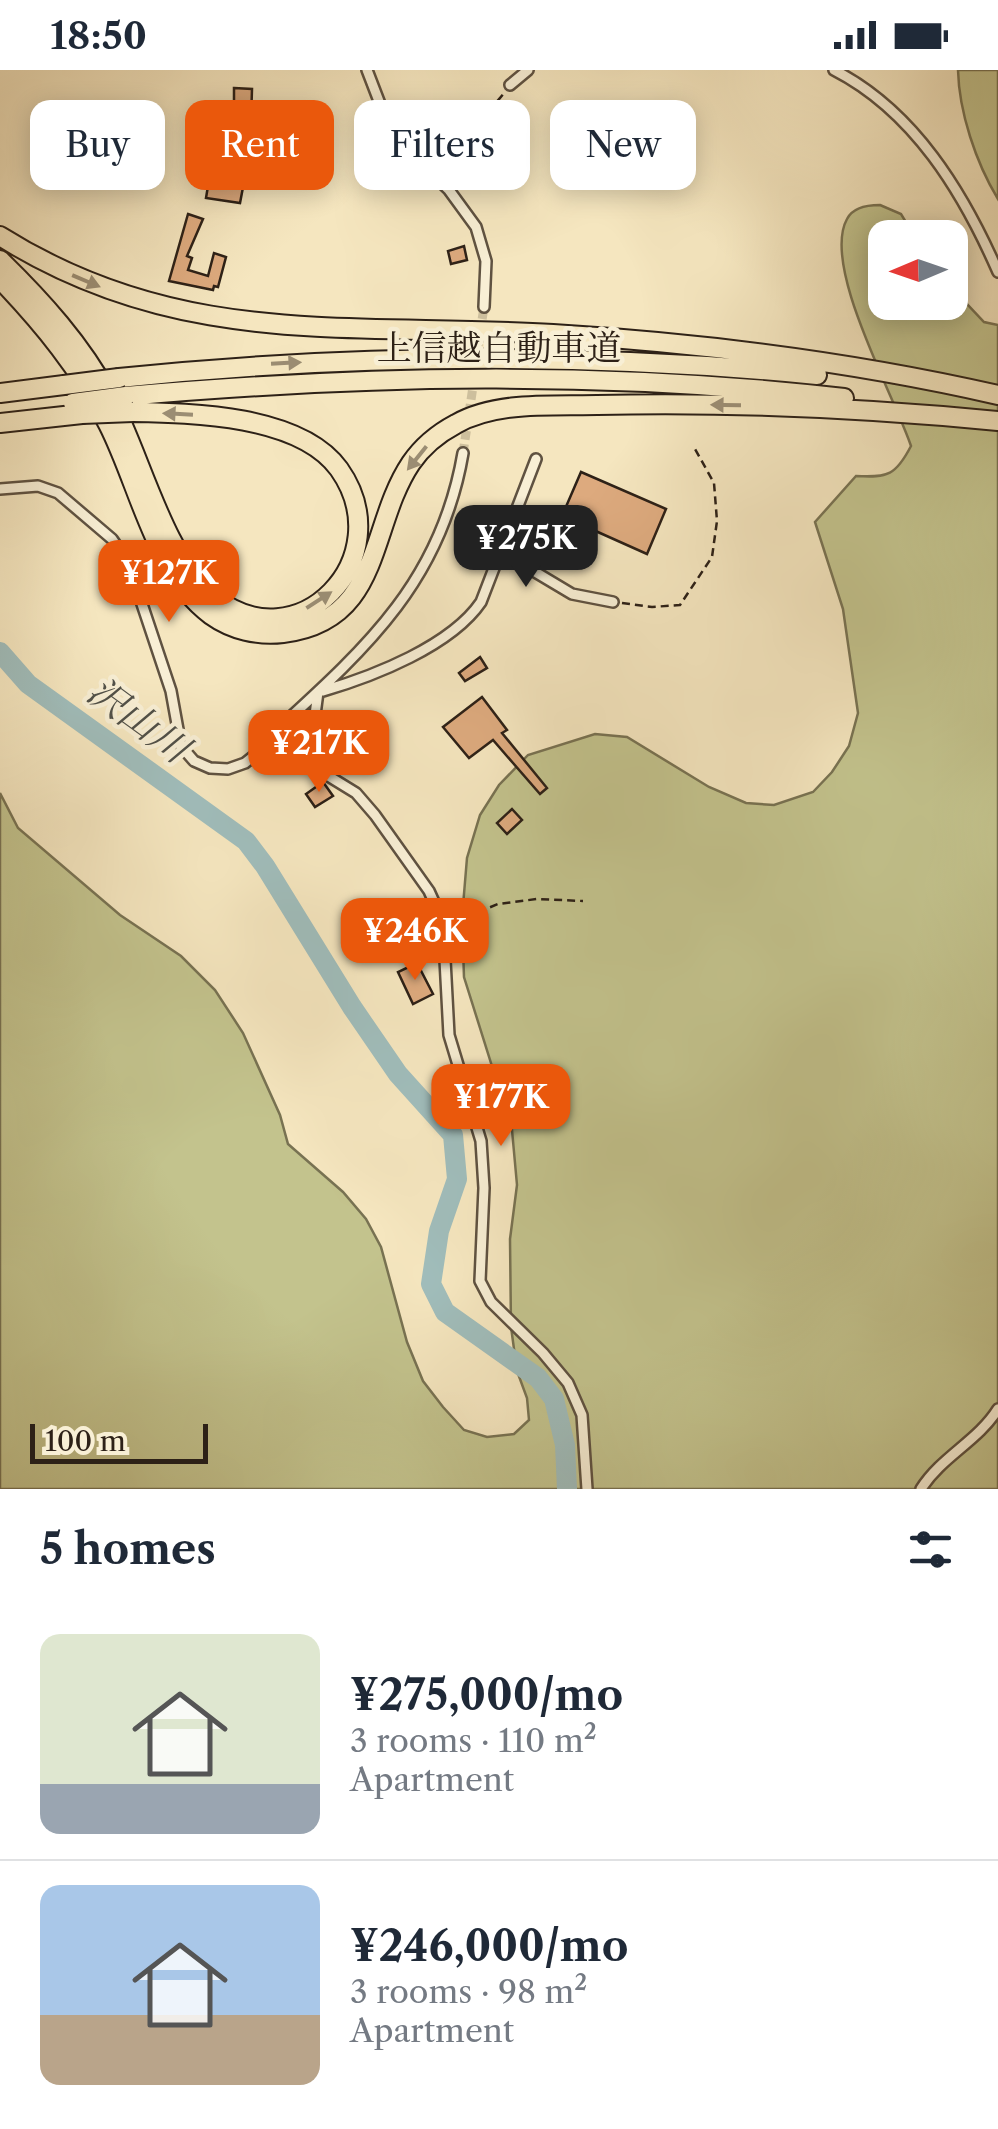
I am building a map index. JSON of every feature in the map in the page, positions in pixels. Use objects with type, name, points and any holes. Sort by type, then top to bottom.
[{"type":"highway","points":[[0,236],[54,267],[118,294],[222,319],[632,340],[822,364],[998,397]]},
{"type":"highway","points":[[0,260],[51,312],[89,362],[124,427],[171,538],[199,582],[230,607],[264,617],[300,612],[334,591],[354,560],[359,521],[347,483],[322,452],[304,441],[259,425],[130,404]]},
{"type":"highway","points":[[0,279],[59,346],[91,394],[108,423],[158,542],[182,587],[213,617],[247,632],[266,634],[306,628],[340,609],[364,579],[400,482],[412,461],[443,432],[482,414],[508,408],[736,405],[998,420]]},
{"type":"highway","name":"上信越自動車道","points":[[0,394],[119,378],[351,360],[582,359],[764,370],[998,397]]},
{"type":"highway","name":"上信越自動車道","points":[[0,413],[130,404],[345,380],[580,379],[761,389],[998,420]]},
{"type":"highway","points":[[0,423],[78,408]]},
{"type":"street","points":[[367,70],[379,100]]},
{"type":"street","points":[[510,85],[528,70]]},
{"type":"street","points":[[834,70],[864,85],[903,118],[968,210],[998,272]]},
{"type":"street","points":[[449,190],[466,210],[482,244],[487,281],[484,308]]},
{"type":"street","points":[[0,489],[38,486],[58,492],[112,539],[128,562],[171,691],[180,746],[194,761],[210,768],[228,769],[244,763],[392,617],[434,549],[453,504],[463,453]]},
{"type":"street","points":[[318,692],[370,678],[470,619],[481,602],[536,460]]},
{"type":"street","points":[[500,551],[572,594],[613,602]]},
{"type":"street","points":[[318,692],[312,745],[320,765],[356,793],[375,815],[429,892],[444,926],[449,1034],[481,1141],[484,1188],[480,1281],[491,1302],[568,1382],[582,1415],[587,1489]]},
{"type":"street","points":[[921,1489],[941,1463],[975,1436],[998,1409]]},
{"type":"path","points":[[498,100],[510,85]]},
{"type":"path","points":[[613,602],[680,605],[712,557],[718,521],[714,483],[695,449]]},
{"type":"path","points":[[444,926],[498,904],[537,899],[583,901]]},
{"type":"green space","points":[[958,70],[998,70],[998,199],[970,137]]},
{"type":"green space","points":[[880,205],[901,214],[905,220],[868,220],[868,320],[968,320],[968,305],[984,322],[998,325],[998,1489],[0,1489],[0,793],[18,828],[120,915],[181,956],[215,990],[243,1033],[280,1115],[288,1144],[343,1192],[366,1219],[381,1247],[407,1342],[423,1381],[443,1407],[464,1430],[487,1437],[514,1434],[529,1420],[511,1327],[510,1239],[517,1185],[512,1130],[464,977],[462,918],[467,858],[480,815],[499,785],[528,755],[595,734],[627,737],[709,787],[746,803],[774,805],[813,792],[849,746],[858,713],[843,609],[815,522],[856,476],[890,473],[911,446],[863,332],[844,267],[842,240],[847,219],[853,212]]},
{"type":"building","points":[[234,88],[252,89],[252,100],[234,100]]},
{"type":"building","points":[[207,190],[242,190],[240,203],[206,198]]},
{"type":"building","points":[[188,214],[203,219],[187,256],[192,258],[188,270],[208,276],[214,253],[226,257],[218,287],[213,290],[169,281]]},
{"type":"building","points":[[464,246],[467,260],[451,264],[448,251]]},
{"type":"building","points":[[581,472],[666,509],[647,554],[562,516]]},
{"type":"building","points":[[480,657],[487,668],[465,681],[459,673]]},
{"type":"building","points":[[482,697],[507,730],[502,733],[547,788],[540,794],[493,740],[469,758],[443,727]]},
{"type":"building","points":[[323,782],[333,796],[315,807],[306,794]]},
{"type":"building","points":[[512,809],[522,820],[507,834],[497,823]]},
{"type":"building","points":[[417,963],[433,994],[413,1004],[398,972]]},
{"type":"waterway","name":"沢山川","points":[[0,652],[28,684],[246,841],[398,1074],[453,1135],[457,1179],[439,1231],[431,1284],[445,1312],[538,1378],[554,1399],[565,1445],[567,1489]]},
{"type":"tunnel","points":[[476,359],[484,307]]},
{"type":"tunnel","points":[[463,453],[474,380]]}]
